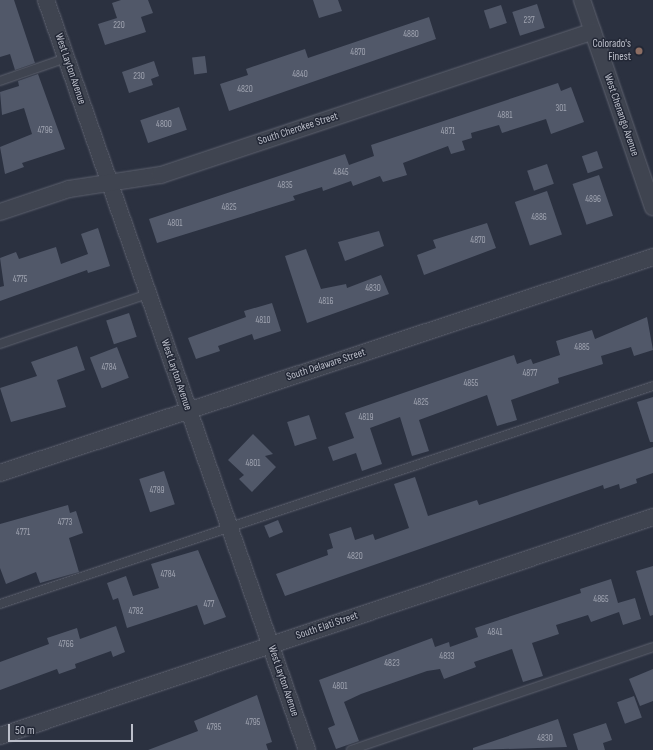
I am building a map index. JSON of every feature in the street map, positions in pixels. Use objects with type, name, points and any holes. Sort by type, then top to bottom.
[{"type":"street","name":"West Layton Avenue","points":[[46,0],[307,750]]},
{"type":"street","name":"West Chenango Avenue","points":[[582,0],[653,207]]},
{"type":"street","name":"South Cherokee Street","points":[[0,212],[69,189],[110,184],[161,175],[593,31]]},
{"type":"street","name":"South Delaware Street","points":[[0,473],[653,256]]},
{"type":"street","name":"South Elati Street","points":[[0,736],[653,517]]},
{"type":"lane","points":[[0,81],[66,58]]},
{"type":"lane","points":[[0,344],[148,294]]},
{"type":"lane","points":[[0,604],[653,386]]},
{"type":"lane","points":[[351,750],[653,647]]},
{"type":"building","points":[[0,0],[14,0],[35,63],[15,70],[10,54],[0,57]]},
{"type":"building","points":[[121,0],[148,0],[153,13],[141,17],[146,32],[105,45],[98,24],[117,18],[112,3]]},
{"type":"building","points":[[313,0],[338,0],[342,11],[319,18]]},
{"type":"building","points":[[537,4],[545,28],[520,36],[512,12]]},
{"type":"building","points":[[501,5],[507,23],[490,29],[484,11]]},
{"type":"building","points":[[429,17],[436,39],[229,111],[220,84],[248,75],[246,69],[305,49],[308,58]]},
{"type":"building","points":[[205,56],[207,73],[194,74],[192,58]]},
{"type":"building","points":[[154,61],[159,76],[151,79],[153,85],[129,93],[122,72]]},
{"type":"building","points":[[38,74],[65,149],[22,163],[24,167],[5,174],[0,147],[32,134],[24,108],[2,115],[0,92],[19,86],[18,81]]},
{"type":"building","points":[[558,83],[561,91],[571,87],[584,122],[551,134],[546,119],[502,133],[499,125],[471,133],[472,138],[462,141],[465,150],[451,154],[448,146],[403,163],[407,175],[383,182],[380,176],[353,186],[351,181],[323,191],[322,187],[293,196],[295,200],[157,243],[149,219],[345,154],[349,165],[374,156],[371,145]]},
{"type":"building","points":[[179,107],[187,130],[148,143],[140,120]]},
{"type":"building","points":[[597,151],[603,168],[588,173],[582,156]]},
{"type":"building","points":[[547,164],[554,184],[534,191],[527,171]]},
{"type":"building","points":[[599,175],[613,216],[587,225],[573,184]]},
{"type":"building","points":[[547,191],[562,234],[530,246],[515,202]]},
{"type":"building","points":[[487,223],[496,248],[424,275],[417,255],[436,248],[433,240]]},
{"type":"building","points":[[98,228],[110,266],[88,273],[87,270],[0,301],[0,287],[4,286],[0,258],[16,252],[19,259],[56,247],[61,264],[88,254],[81,234]]},
{"type":"building","points":[[379,231],[384,246],[345,261],[338,242]]},
{"type":"building","points":[[306,249],[321,289],[346,284],[347,288],[381,275],[389,294],[307,323],[285,256]]},
{"type":"building","points":[[272,303],[281,331],[254,340],[252,334],[218,346],[220,351],[196,359],[188,338],[246,317],[244,311]]},
{"type":"building","points":[[129,313],[137,337],[114,344],[106,320]]},
{"type":"building","points":[[647,317],[653,350],[634,356],[631,347],[601,356],[603,364],[558,378],[559,383],[511,400],[517,420],[497,426],[487,395],[419,420],[429,451],[412,456],[400,417],[370,428],[382,464],[362,471],[356,453],[333,461],[328,447],[354,438],[345,413],[514,355],[517,364],[531,359],[533,364],[560,355],[556,341],[592,330],[595,339]]},
{"type":"building","points":[[77,346],[85,370],[57,380],[66,407],[11,422],[0,388],[37,376],[31,362]]},
{"type":"building","points":[[117,347],[129,378],[102,388],[90,357]]},
{"type":"building","points":[[653,397],[653,442],[650,442],[637,402]]},
{"type":"building","points":[[309,415],[317,439],[295,446],[287,422]]},
{"type":"building","points":[[253,434],[273,454],[265,456],[276,467],[252,492],[239,479],[244,475],[228,460]]},
{"type":"building","points":[[653,447],[653,473],[636,479],[637,483],[620,489],[619,484],[604,489],[603,485],[285,596],[276,574],[328,555],[327,550],[333,548],[329,534],[351,527],[355,540],[373,534],[375,540],[409,528],[394,484],[415,477],[428,516],[477,500],[479,505]]},
{"type":"building","points":[[164,471],[175,504],[150,512],[139,479]]},
{"type":"building","points":[[68,505],[70,513],[76,511],[83,533],[69,538],[79,572],[40,583],[36,572],[6,584],[0,568],[0,524]]},
{"type":"building","points":[[278,520],[283,532],[269,538],[264,526]]},
{"type":"building","points":[[198,550],[226,617],[204,625],[197,605],[127,628],[118,598],[113,600],[107,583],[126,576],[133,596],[159,588],[151,564]]},
{"type":"building","points":[[653,566],[653,615],[650,616],[636,571]]},
{"type":"building","points":[[611,579],[618,603],[635,598],[641,619],[623,625],[619,612],[591,622],[588,615],[556,625],[559,634],[532,643],[543,676],[523,682],[512,649],[474,662],[476,667],[444,679],[440,669],[427,671],[361,694],[344,702],[359,741],[336,749],[328,728],[335,725],[319,680],[432,638],[435,647],[449,642],[450,647],[478,637],[475,628],[581,593],[580,589]]},
{"type":"building","points":[[116,626],[125,652],[113,657],[111,651],[75,664],[76,668],[59,674],[57,669],[0,690],[0,662],[49,644],[47,638],[77,628],[80,639]]},
{"type":"building","points":[[653,669],[653,701],[640,706],[629,679]]},
{"type":"building","points":[[257,695],[272,742],[266,744],[268,750],[148,750],[198,731],[194,721]]},
{"type":"building","points":[[634,696],[642,718],[625,724],[617,702]]},
{"type":"building","points":[[558,719],[567,747],[473,750],[473,748]]},
{"type":"building","points":[[606,723],[612,740],[603,743],[605,750],[578,750],[573,734]]},
{"type":"place","name":"Colorado's Finest","points":[[639,51]]}]
